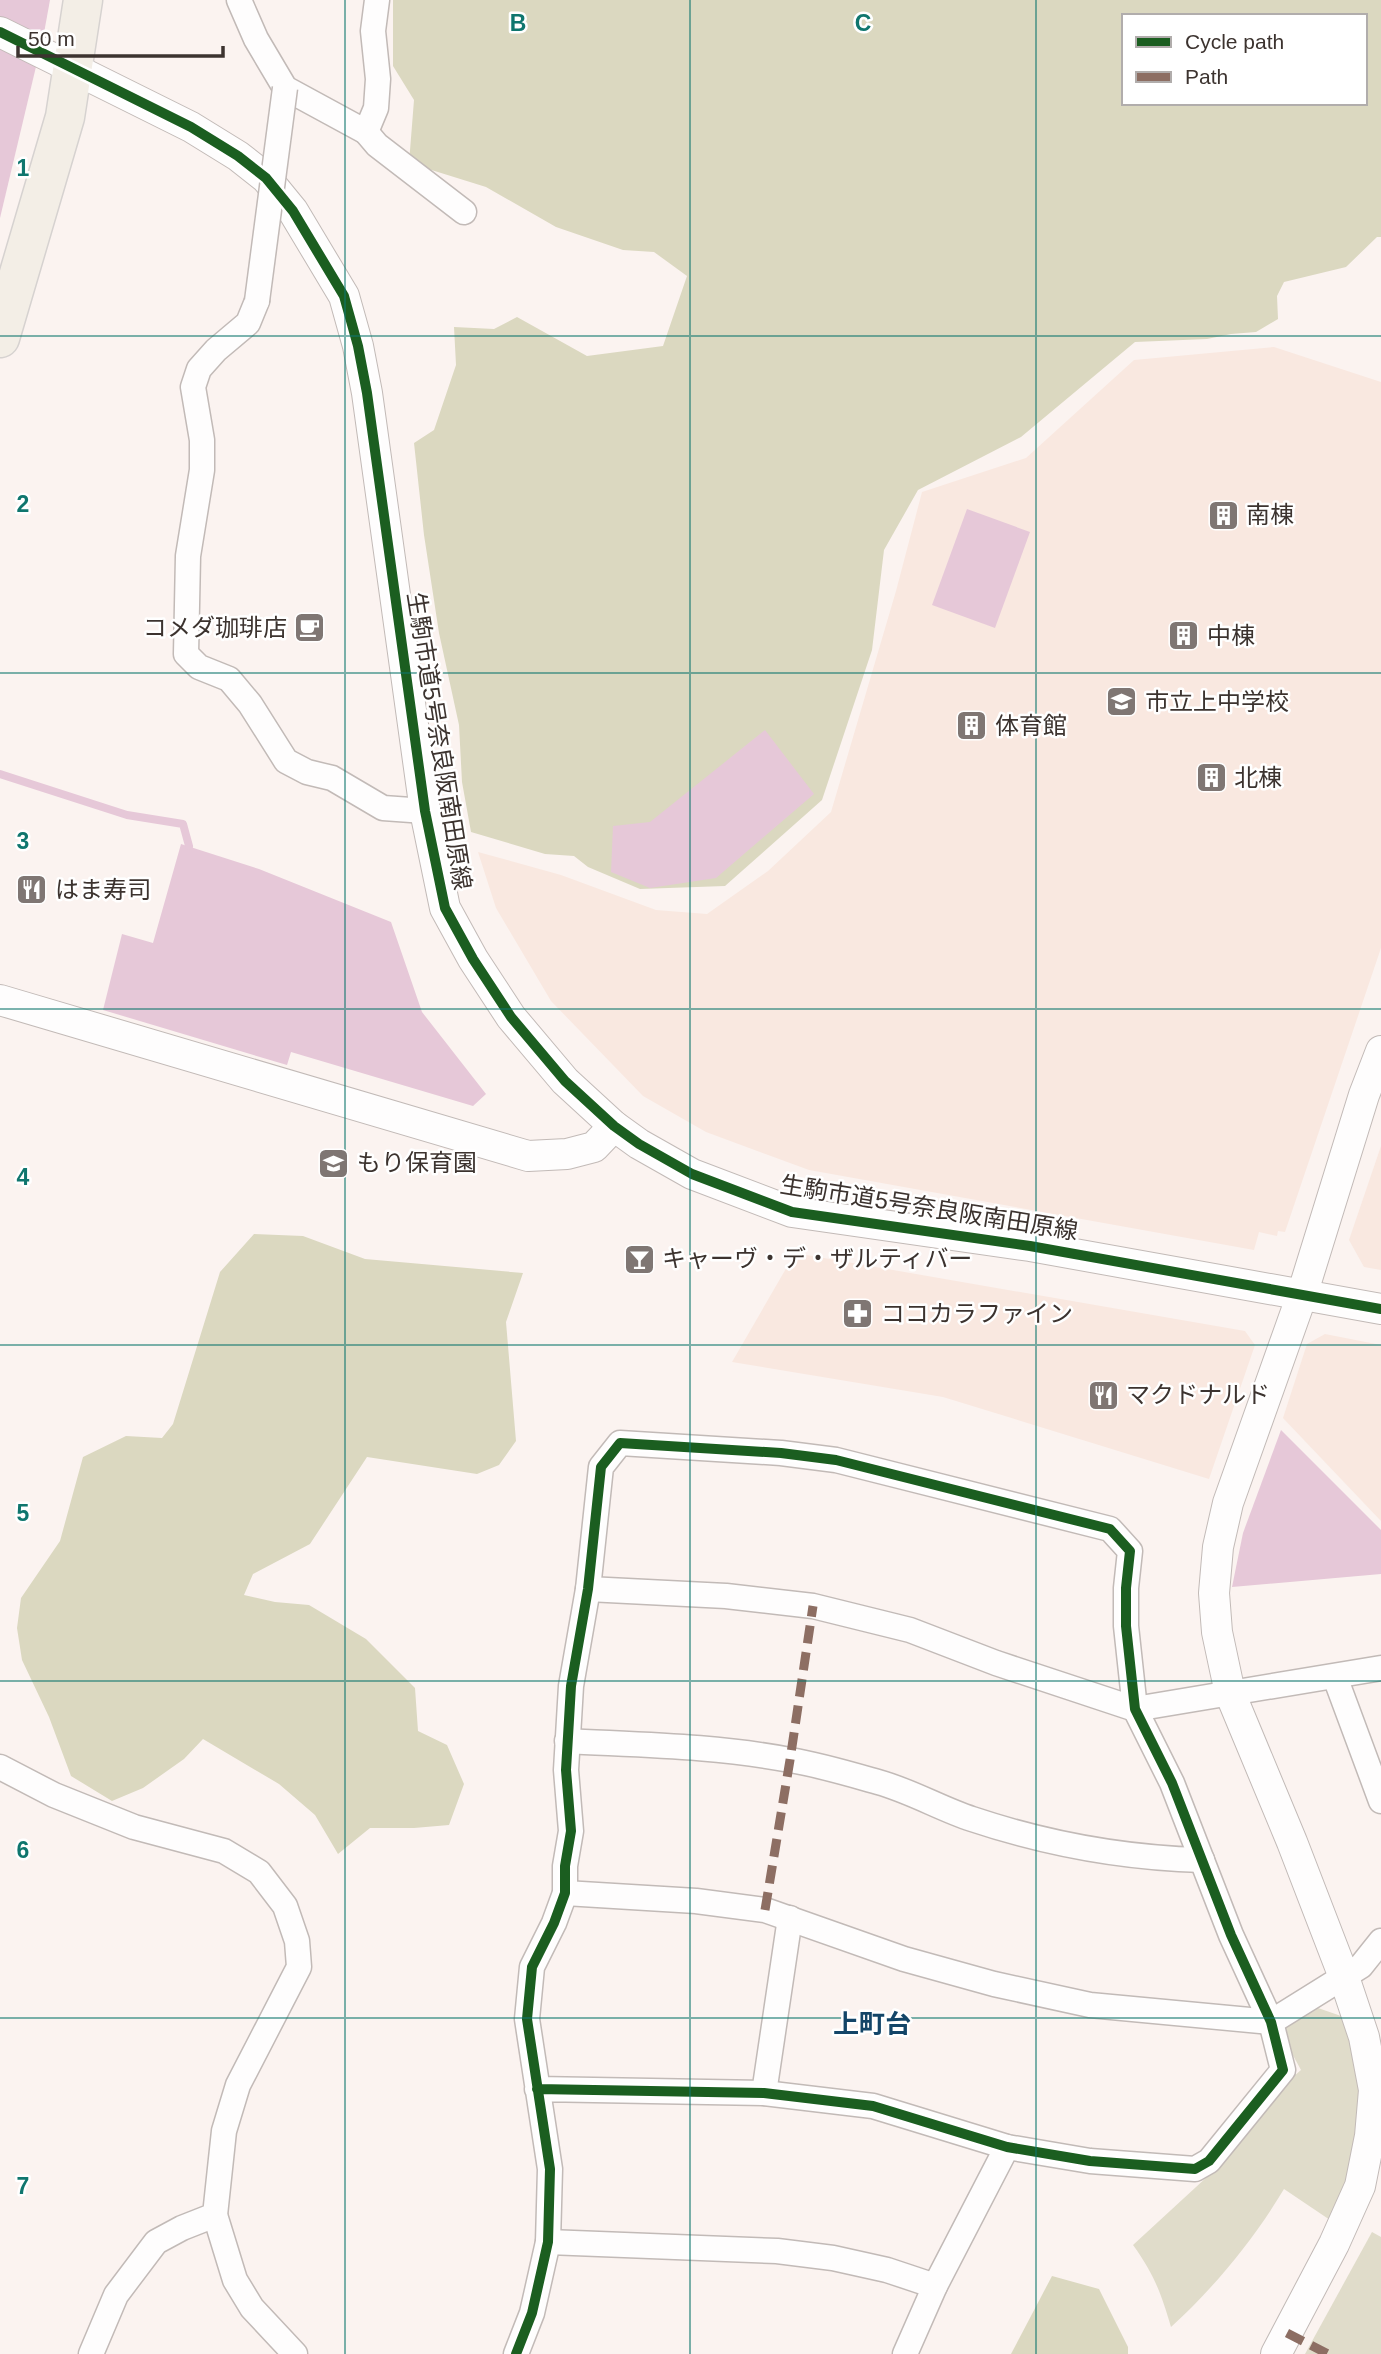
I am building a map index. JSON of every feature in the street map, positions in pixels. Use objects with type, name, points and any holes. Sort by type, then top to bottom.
[{"type":"main road","points":[[0,338],[65,117],[83,0]]},
{"type":"street","points":[[239,0],[256,38],[285,88],[366,132],[377,145],[464,212]]},
{"type":"street","points":[[366,132],[376,108],[378,79],[373,31],[377,0]]},
{"type":"street","name":"生駒市道5号奈良阪南田原線","points":[[0,32],[191,127],[238,156],[266,178],[293,211],[344,296],[367,393],[425,811],[445,908],[511,1017],[556,1070],[614,1126],[639,1144],[692,1174],[792,1212],[1030,1246],[1381,1309]]},
{"type":"street","points":[[285,88],[257,301],[248,323],[216,350],[199,369],[193,387],[202,440],[202,470],[188,556],[186,654],[199,667],[229,679],[250,704],[286,761],[307,772],[332,778],[383,808],[425,811]]},
{"type":"street","points":[[0,1000],[528,1156],[567,1154],[594,1147],[614,1126]]},
{"type":"street","points":[[1276,2354],[1334,2244],[1360,2186],[1370,2136],[1374,2090],[1364,2037],[1344,1977],[1230,1693],[1217,1632],[1214,1592],[1218,1547],[1228,1503],[1302,1295],[1364,1095],[1381,1051]]},
{"type":"street","points":[[516,2354],[532,2313],[548,2242],[550,2169],[537,2090],[527,2019],[532,1967],[554,1923],[565,1893],[565,1867],[571,1831],[566,1770],[571,1686],[588,1589],[601,1467],[620,1443],[781,1453],[836,1460],[1110,1529],[1130,1551],[1126,1626],[1135,1709],[1172,1783],[1231,1935],[1271,2022],[1283,2070],[1209,2161],[1195,2169],[1090,2161],[1007,2147],[873,2106],[764,2093],[537,2090]]},
{"type":"street","points":[[588,1589],[726,1596],[813,1606],[910,1630],[1135,1709],[1381,1668]]},
{"type":"street","points":[[1335,1676],[1381,1801]]},
{"type":"street","points":[[568,1741],[693,1747],[790,1760],[881,1783],[970,1819],[1040,1840],[1098,1851],[1163,1859],[1202,1860]]},
{"type":"street","points":[[0,1767],[54,1795],[134,1827],[224,1851],[258,1872],[285,1906],[298,1941],[299,1967],[238,2085],[224,2131],[215,2215],[235,2280],[252,2308],[295,2354]]},
{"type":"street","points":[[565,1893],[696,1901],[765,1910],[904,1959],[1035,1993],[1090,2005],[1271,2022],[1361,1966],[1381,1941]]},
{"type":"street","points":[[764,2093],[790,1918]]},
{"type":"street","points":[[905,2354],[935,2286],[1007,2147]]},
{"type":"street","points":[[91,2354],[116,2295],[156,2242],[215,2215]]},
{"type":"street","points":[[548,2242],[777,2251],[834,2258],[887,2270],[935,2286]]},
{"type":"shaded area","points":[[0,0],[50,0],[0,218]]},
{"type":"shaded area","points":[[393,0],[1381,0],[1381,237],[1377,237],[1346,267],[1284,282],[1277,296],[1278,319],[1256,332],[1207,339],[1135,342],[1021,437],[918,490],[884,550],[872,650],[822,800],[725,886],[640,889],[588,867],[574,856],[545,854],[471,832],[462,782],[459,725],[439,633],[414,443],[434,430],[456,365],[454,327],[494,329],[517,317],[587,356],[663,346],[687,276],[654,252],[623,250],[556,227],[486,187],[409,163],[414,100],[393,66]]},
{"type":"shaded area","name":"市立上中学校","points":[[1274,347],[1381,382],[1381,948],[1285,1232],[1278,1231],[1277,1236],[1259,1232],[1254,1250],[809,1170],[706,1132],[643,1096],[551,1001],[496,908],[478,852],[561,875],[656,910],[707,914],[768,871],[831,812],[922,492],[1026,458],[1134,360]]},
{"type":"shaded area","points":[[967,509],[1030,532],[995,628],[932,605]]},
{"type":"shaded area","points":[[765,730],[814,794],[716,878],[650,888],[611,872],[613,826],[650,822]]},
{"type":"shaded area","points":[[181,844],[259,869],[391,922],[422,1012],[486,1094],[473,1106],[291,1052],[287,1065],[103,1010],[122,934],[153,943]]},
{"type":"shaded area","points":[[1381,1146],[1381,1270],[1364,1267],[1349,1240]]},
{"type":"shaded area","points":[[254,1234],[303,1236],[365,1259],[523,1273],[506,1322],[516,1441],[499,1465],[477,1474],[367,1457],[310,1544],[253,1574],[244,1595],[275,1602],[309,1605],[366,1639],[415,1688],[418,1731],[447,1745],[464,1784],[449,1825],[370,1828],[338,1854],[315,1815],[279,1784],[203,1739],[184,1759],[143,1788],[112,1801],[71,1776],[49,1717],[22,1660],[17,1628],[21,1598],[60,1541],[83,1457],[126,1436],[162,1438],[173,1424],[220,1272]]},
{"type":"shaded area","points":[[795,1253],[1245,1331],[1255,1345],[1209,1479],[943,1397],[732,1362]]},
{"type":"shaded area","points":[[1325,1334],[1381,1345],[1381,1521],[1283,1418],[1307,1344]]},
{"type":"shaded area","points":[[1281,1430],[1381,1530],[1381,1574],[1232,1587],[1243,1533]]},
{"type":"shaded area","points":[[1318,2008],[1344,2017],[1361,2084],[1355,2158],[1330,2220],[1284,2189],[1232,2262],[1203,2296],[1171,2327],[1156,2284],[1133,2245],[1221,2164],[1287,2082],[1301,2070],[1283,2037],[1289,2017]]},
{"type":"shaded area","points":[[1372,2232],[1381,2237],[1381,2354],[1305,2354]]},
{"type":"shaded area","points":[[1052,2276],[1099,2289],[1128,2347],[1128,2354],[1011,2354]]},
{"type":"waterway","points":[[0,774],[127,815],[183,824],[189,846]]},
{"type":"marked path","points":[[765,1910],[813,1606]]},
{"type":"marked path","points":[[1287,2333],[1328,2354]]},
{"type":"cycle path","points":[[0,32],[191,127],[238,156],[266,178],[293,211],[344,296],[367,393],[425,811],[445,908],[473,959],[511,1017],[565,1081],[614,1126],[639,1144],[692,1174],[792,1212],[1030,1246],[1381,1309]]},
{"type":"cycle path","points":[[516,2354],[532,2313],[548,2242],[550,2169],[527,2019],[532,1967],[554,1923],[565,1893],[565,1866],[571,1831],[566,1770],[571,1686],[588,1589],[601,1467],[620,1443],[781,1453],[836,1460],[1110,1529],[1130,1551],[1126,1626],[1135,1709],[1172,1783],[1231,1935],[1271,2022],[1283,2070],[1209,2161],[1195,2169],[1090,2161],[1007,2147],[873,2106],[764,2093],[537,2089]]},
{"type":"place","name":"南棟","points":[[1223,515]]},
{"type":"place","name":"コメダ珈琲店","points":[[310,628]]},
{"type":"place","name":"中棟","points":[[1184,636]]},
{"type":"place","name":"市立上中学校","points":[[1122,702]]},
{"type":"place","name":"体育館","points":[[972,726]]},
{"type":"place","name":"北棟","points":[[1211,778]]},
{"type":"place","name":"はま寿司","points":[[32,890]]},
{"type":"place","name":"もり保育園","points":[[334,1163]]},
{"type":"place","name":"キャーヴ・デ・ザルティバー","points":[[639,1259]]},
{"type":"place","name":"ココカラファイン","points":[[858,1314]]},
{"type":"place","name":"マクドナルド","points":[[1103,1395]]},
{"type":"district","name":"上町台","points":[[872,2024]]}]
